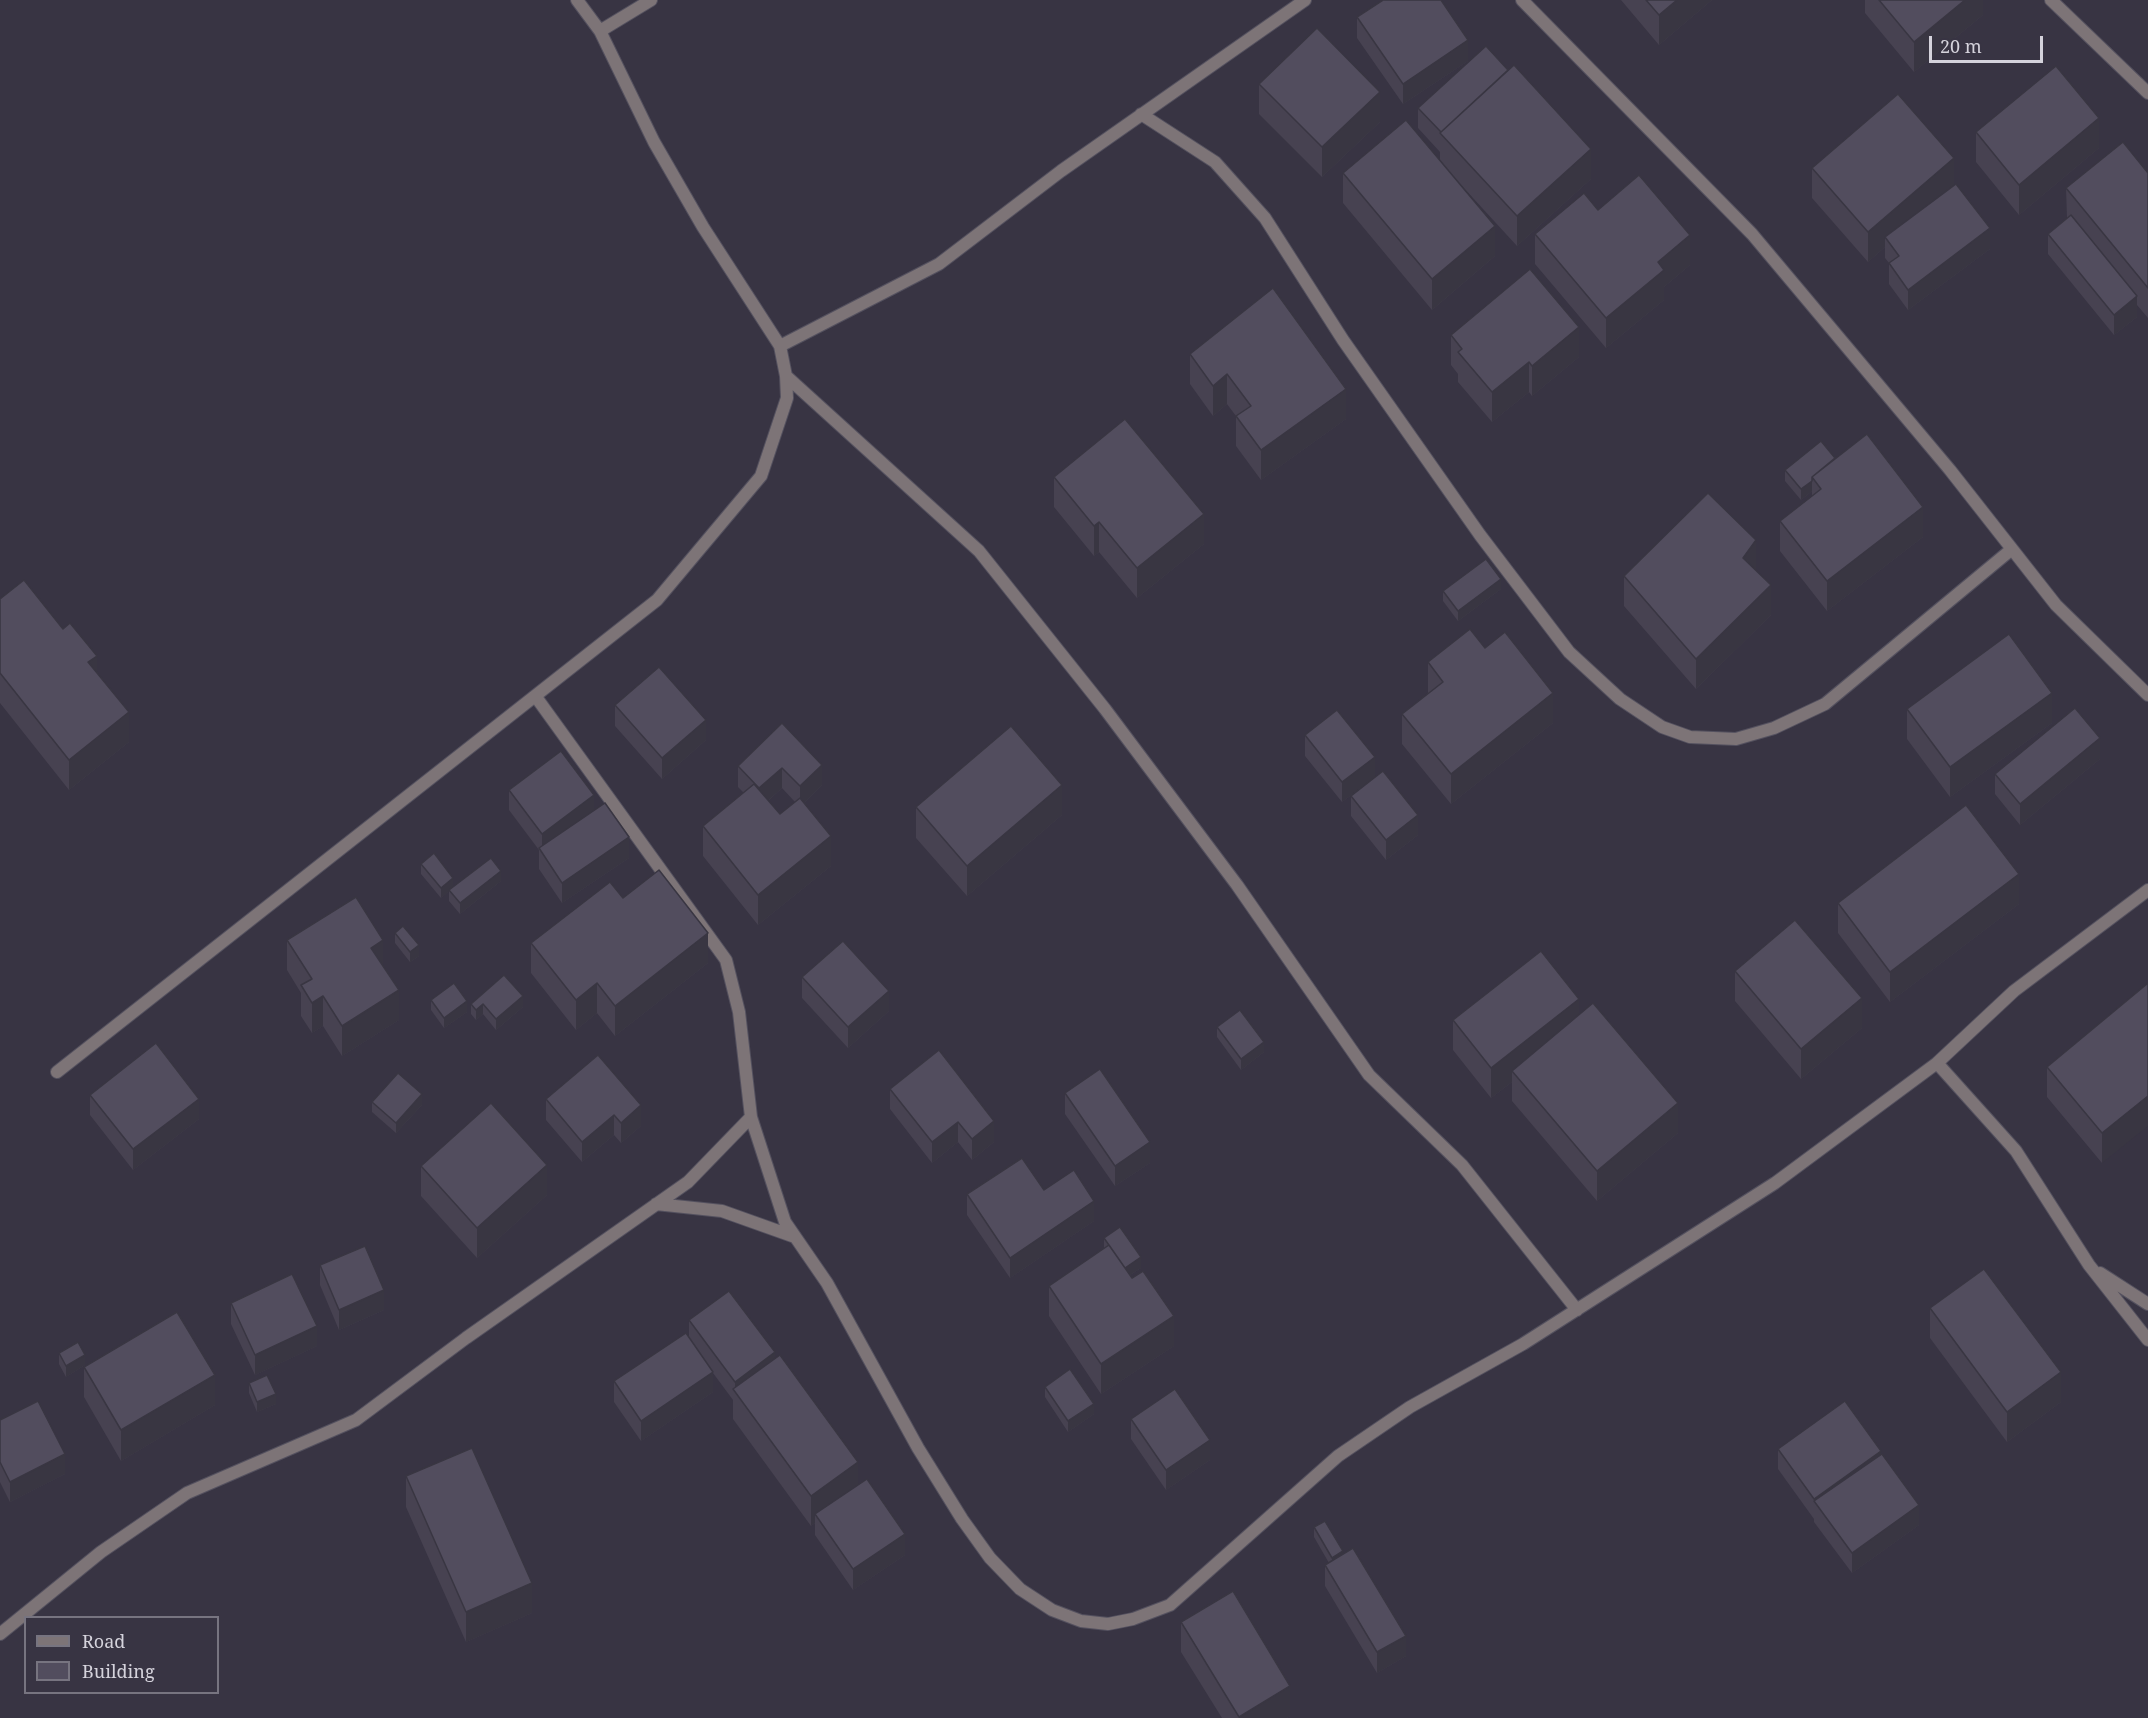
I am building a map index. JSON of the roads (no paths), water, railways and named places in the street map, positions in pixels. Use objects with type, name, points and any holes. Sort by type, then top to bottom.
[{"type":"street","points":[[57,1072],[346,842],[536,698],[657,600],[761,476],[787,398],[786,375],[780,346],[702,227],[664,161],[600,31],[577,0]]},
{"type":"street","points":[[600,31],[651,0]]},
{"type":"street","points":[[780,346],[939,264],[1141,114],[1305,0]]},
{"type":"street","points":[[1522,0],[1752,234],[1950,470],[2056,605],[2148,695]]},
{"type":"street","points":[[2051,0],[2148,93]]},
{"type":"street","points":[[1141,114],[1215,162],[1265,218],[1349,349],[1480,535],[1569,652],[1620,699],[1662,727],[1690,737],[1736,739],[1774,728],[1825,704],[2012,549]]},
{"type":"street","points":[[786,375],[979,551],[1105,709],[1237,885],[1369,1075],[1462,1165],[1577,1310]]},
{"type":"street","points":[[536,698],[726,960],[740,1012],[751,1117],[786,1222],[827,1283],[924,1458],[962,1519],[990,1558],[1020,1589],[1052,1610],[1081,1620],[1108,1624],[1133,1619],[1170,1605],[1338,1456],[1410,1407],[1523,1344],[1775,1183],[1937,1064],[2014,991],[2148,890]]},
{"type":"street","points":[[1937,1064],[2016,1151],[2089,1265],[2148,1340]]},
{"type":"street","points":[[0,1634],[101,1552],[187,1493],[356,1420],[466,1338],[688,1182],[751,1117]]},
{"type":"street","points":[[656,1204],[722,1211],[795,1237]]},
{"type":"street","points":[[2089,1265],[2148,1304]]}]
